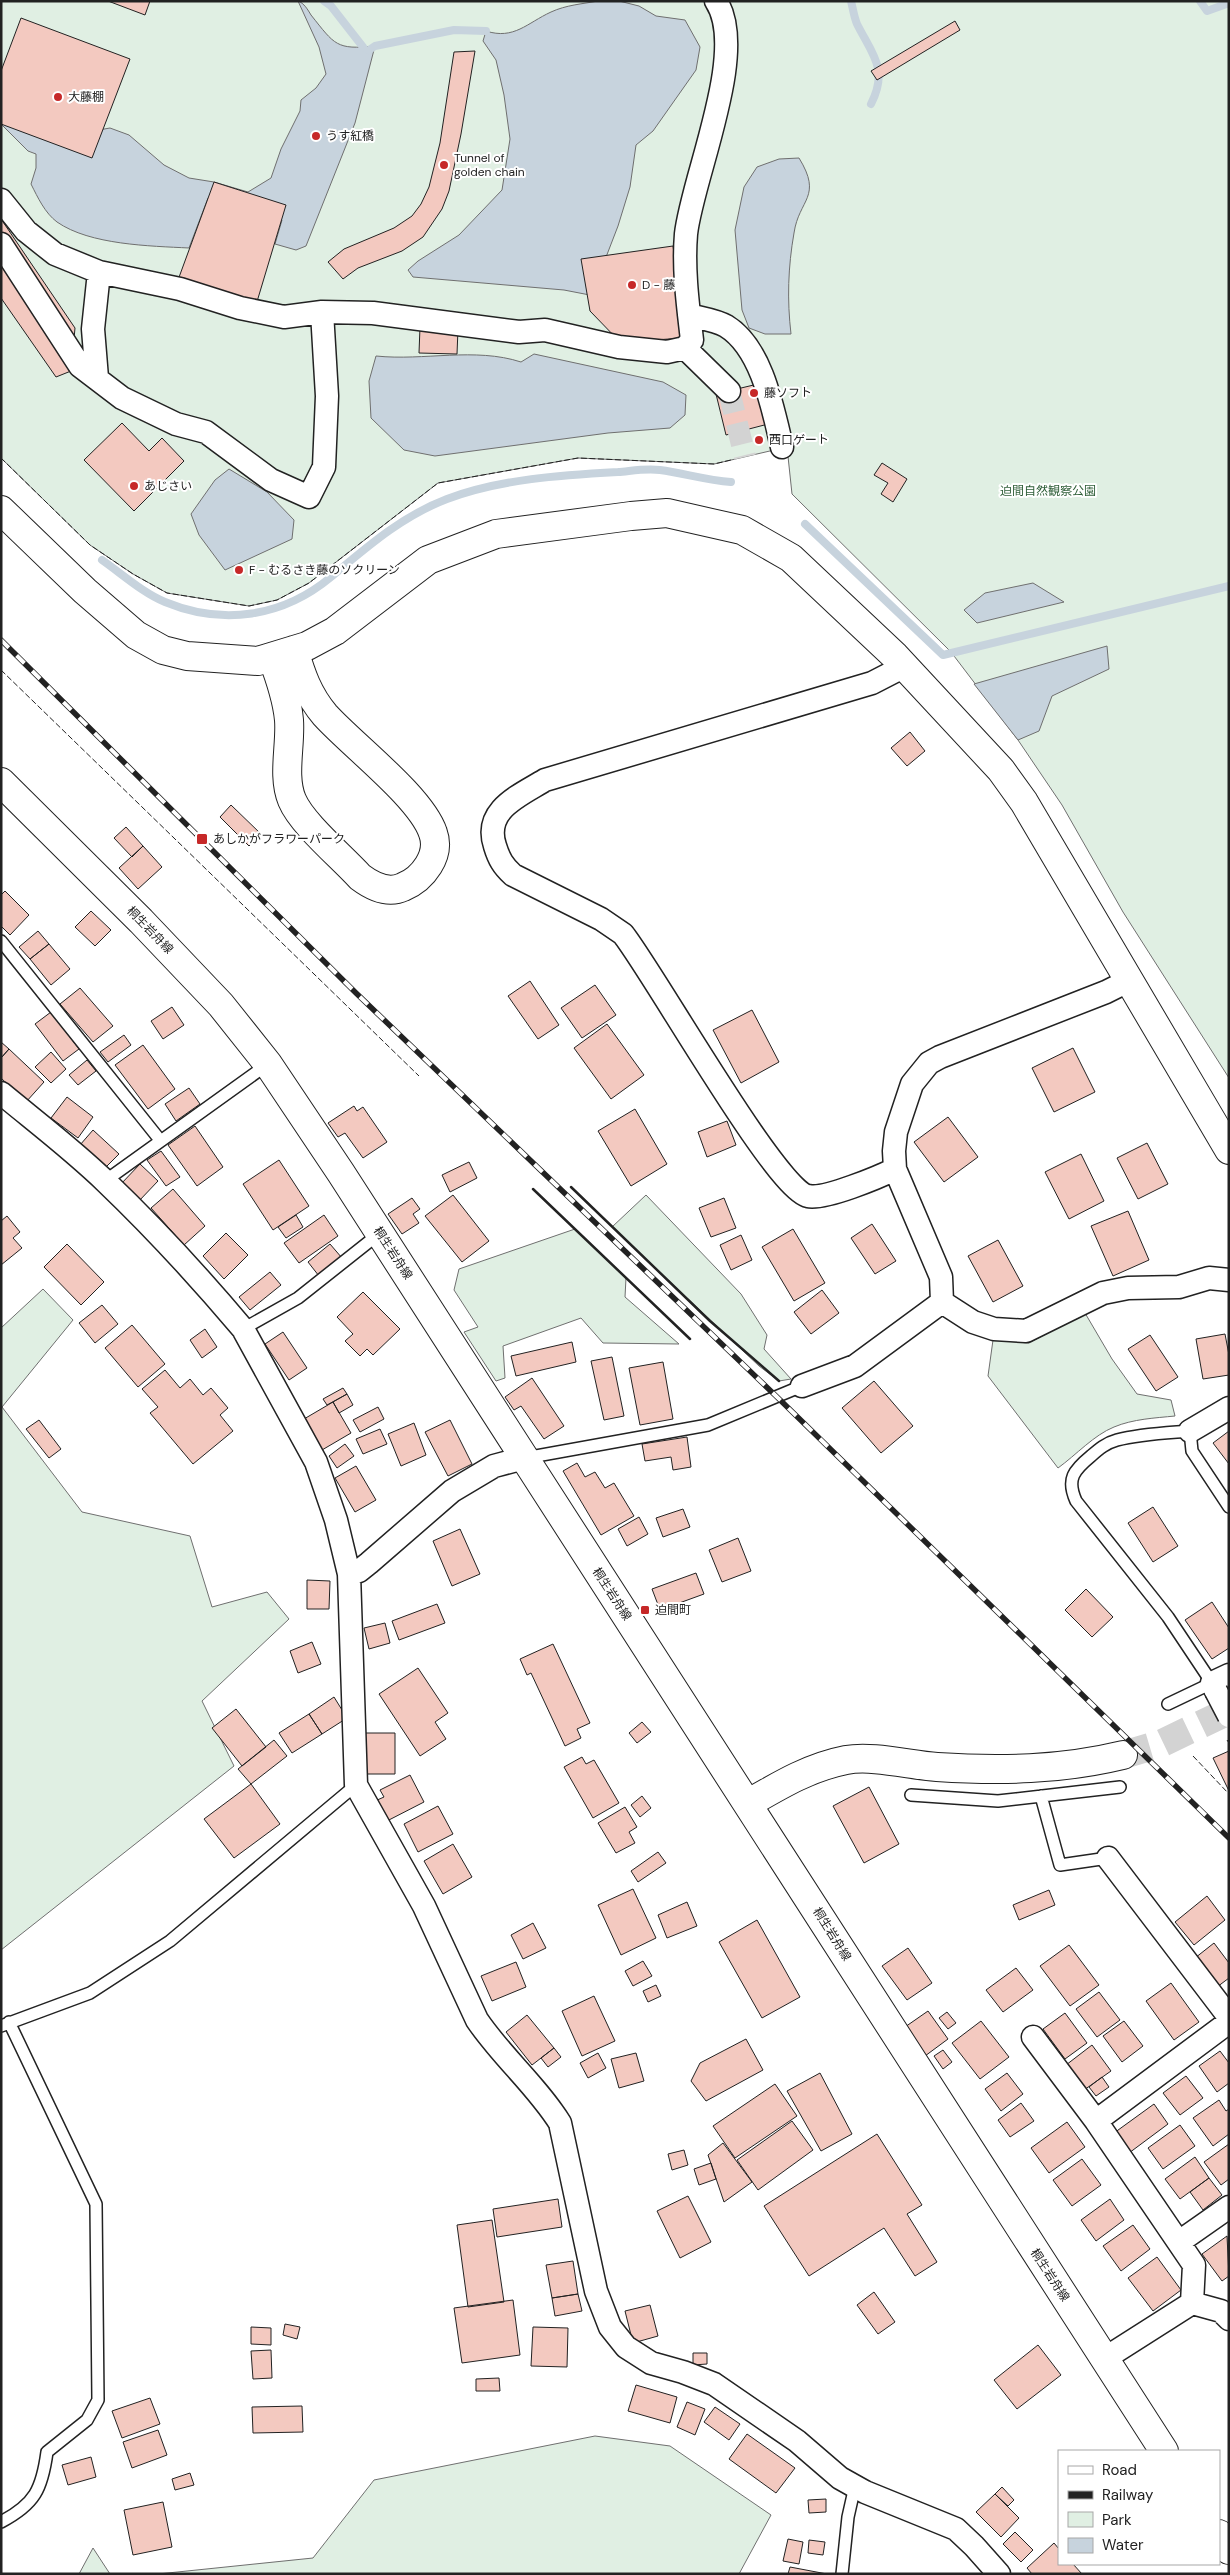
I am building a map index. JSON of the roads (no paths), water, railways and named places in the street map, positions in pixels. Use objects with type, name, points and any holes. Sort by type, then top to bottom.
[{"type":"street","points":[[1,200],[26,231],[55,254],[100,272],[180,289],[240,308],[284,317],[322,312],[373,313],[472,324],[519,332],[545,330],[620,347],[667,352],[686,348],[692,340],[689,314],[686,234],[717,115],[726,38],[716,1]]},
{"type":"street","points":[[1,244],[80,366],[122,398],[176,424],[206,432],[271,480],[309,497],[324,466],[327,396],[322,312]]},
{"type":"street","points":[[97,378],[93,329],[100,272]]},
{"type":"street","points":[[689,314],[725,326],[741,340],[766,380],[782,447]]},
{"type":"street","points":[[686,348],[729,391]]},
{"type":"street","points":[[1,510],[84,591],[136,635],[163,650],[220,660],[258,662],[283,654],[336,631],[428,560],[496,534],[667,513],[742,530],[791,558],[905,666],[1001,770],[1024,802],[1229,1150]]},
{"type":"street","points":[[283,654],[324,714],[416,806],[433,833],[435,853],[423,874],[402,888],[385,889],[370,885],[360,877],[300,813],[292,799],[289,787],[288,718],[284,689],[283,654]]},
{"type":"street","points":[[895,1169],[879,1177],[820,1196],[809,1196],[793,1186],[759,1143],[622,934],[601,919],[513,875],[504,868],[498,858],[491,834],[496,816],[510,801],[545,780],[872,683],[905,666]]},
{"type":"street","name":"桐生岩舟線","points":[[1,782],[197,979],[244,1032],[268,1064],[380,1233],[1163,2450]]},
{"type":"street","points":[[942,1302],[941,1277],[895,1169],[896,1132],[912,1084],[929,1063],[940,1057],[1106,992],[1128,981]]},
{"type":"street","points":[[1,1093],[105,1181],[159,1235],[243,1330],[316,1462],[336,1520],[349,1574],[356,1785],[424,1906],[486,2034],[550,2106],[560,2123],[596,2291],[610,2327],[626,2347],[651,2363],[683,2372],[714,2384],[797,2441],[840,2478],[956,2529],[999,2574]]},
{"type":"street","points":[[942,1302],[973,1322],[994,1330],[1026,1331],[1103,1293],[1128,1288],[1179,1287],[1209,1278],[1229,1280]]},
{"type":"street","points":[[802,1386],[855,1366],[942,1302]]},
{"type":"street","points":[[1190,1431],[1229,1408]]},
{"type":"street","points":[[349,1574],[369,1563],[452,1491],[494,1466],[524,1458]]},
{"type":"street","points":[[1219,1683],[1229,1716]]},
{"type":"street","points":[[748,1803],[813,1769],[848,1760],[994,1770],[1069,1766],[1123,1755]]},
{"type":"street","points":[[1108,1858],[1229,2017]]},
{"type":"street","points":[[1096,2121],[1229,2022]]},
{"type":"street","points":[[1032,2037],[1096,2121],[1194,2265],[1192,2303]]},
{"type":"street","points":[[1179,2242],[1229,2206]]},
{"type":"street","points":[[1104,2359],[1192,2303],[1221,2311],[1229,2320]]},
{"type":"street","points":[[1220,2536],[1229,2550]]},
{"type":"lane","points":[[1,941],[160,1140]]},
{"type":"lane","points":[[105,1181],[268,1064]]},
{"type":"lane","points":[[243,1330],[298,1298],[380,1233]]},
{"type":"lane","points":[[524,1458],[708,1425],[802,1386]]},
{"type":"lane","points":[[1168,1704],[1219,1683],[1076,1501],[1070,1489],[1077,1467],[1104,1445],[1117,1440],[1190,1431],[1192,1451],[1229,1507]]},
{"type":"lane","points":[[1,2522],[31,2503],[44,2477],[47,2452],[87,2420],[98,2400],[96,2204],[5,2024],[90,1993],[170,1940],[356,1785]]},
{"type":"lane","points":[[911,1795],[998,1801],[1120,1787]]},
{"type":"lane","points":[[1041,1796],[1060,1865],[1108,1858]]},
{"type":"lane","points":[[842,2574],[848,2517],[855,2486]]},
{"type":"water","points":[[298,1],[304,5],[326,33],[337,43],[352,47],[375,46],[355,123],[306,246],[296,250],[275,244],[282,220],[208,198],[189,248],[139,245],[103,240],[71,230],[57,222],[49,214],[31,184],[36,168],[36,154],[28,151],[2,125],[1,108],[93,131],[110,128],[129,135],[164,165],[189,178],[214,182],[248,192],[271,178],[281,149],[300,111],[301,100],[316,88],[326,74],[319,47]]},
{"type":"water","points":[[598,1],[619,1],[639,6],[656,16],[685,20],[700,47],[696,70],[653,131],[636,145],[630,187],[618,226],[598,278],[600,297],[564,290],[413,277],[408,270],[418,261],[459,235],[502,190],[510,139],[504,95],[496,60],[483,41],[486,31],[496,33],[513,32],[557,10]]},
{"type":"water","points":[[799,158],[806,171],[809,190],[800,212],[792,246],[789,271],[791,334],[765,334],[749,328],[742,310],[735,230],[744,187],[757,167],[779,159]]},
{"type":"water","points":[[534,354],[663,382],[686,395],[685,415],[670,428],[608,433],[435,456],[404,450],[371,418],[369,381],[376,356],[486,355],[521,362]]},
{"type":"water","points":[[229,469],[267,492],[294,520],[292,539],[225,570],[199,535],[191,514],[215,480]]},
{"type":"water","points":[[1033,583],[1064,602],[977,623],[964,610],[985,593]]},
{"type":"water","points":[[1107,646],[1109,669],[1052,696],[1039,731],[1018,740],[974,684]]},
{"type":"waterway","points":[[324,1],[331,6],[363,47]]},
{"type":"waterway","points":[[851,1],[857,24],[873,53],[878,71],[879,81],[871,104]]},
{"type":"waterway","points":[[1200,1],[1207,11],[1229,3]]},
{"type":"waterway","points":[[369,50],[375,46],[454,30],[486,31]]},
{"type":"waterway","points":[[102,560],[141,588],[165,602],[209,614],[252,614],[273,609],[312,591],[400,523],[431,506],[467,492],[531,479],[644,469],[731,482]]},
{"type":"waterway","points":[[805,524],[943,655],[1229,586]]},
{"type":"tunnel","points":[[729,391],[745,457]]},
{"type":"tunnel","points":[[1123,1755],[1160,1744],[1229,1711]]},
{"type":"railway","points":[[1,640],[356,993],[776,1396],[1229,1838]]},
{"type":"place","name":"大藤棚","points":[[58,97]]},
{"type":"place","name":"うす紅橋","points":[[316,136]]},
{"type":"place","name":"Tunnel of golden chain","points":[[444,165]]},
{"type":"place","name":"D - 藤","points":[[632,285]]},
{"type":"place","name":"藤ソフト","points":[[754,393]]},
{"type":"place","name":"西口ゲート","points":[[759,440]]},
{"type":"place","name":"あじさい","points":[[134,486]]},
{"type":"place","name":"F - むるさき藤のソクリーン","points":[[239,570]]},
{"type":"place","name":"あしかがフラワーパーク","points":[[202,839]]},
{"type":"place","name":"迫間町","points":[[645,1610]]},
{"type":"park label","name":"迫間自然観察公園","points":[[1048,491]]}]
